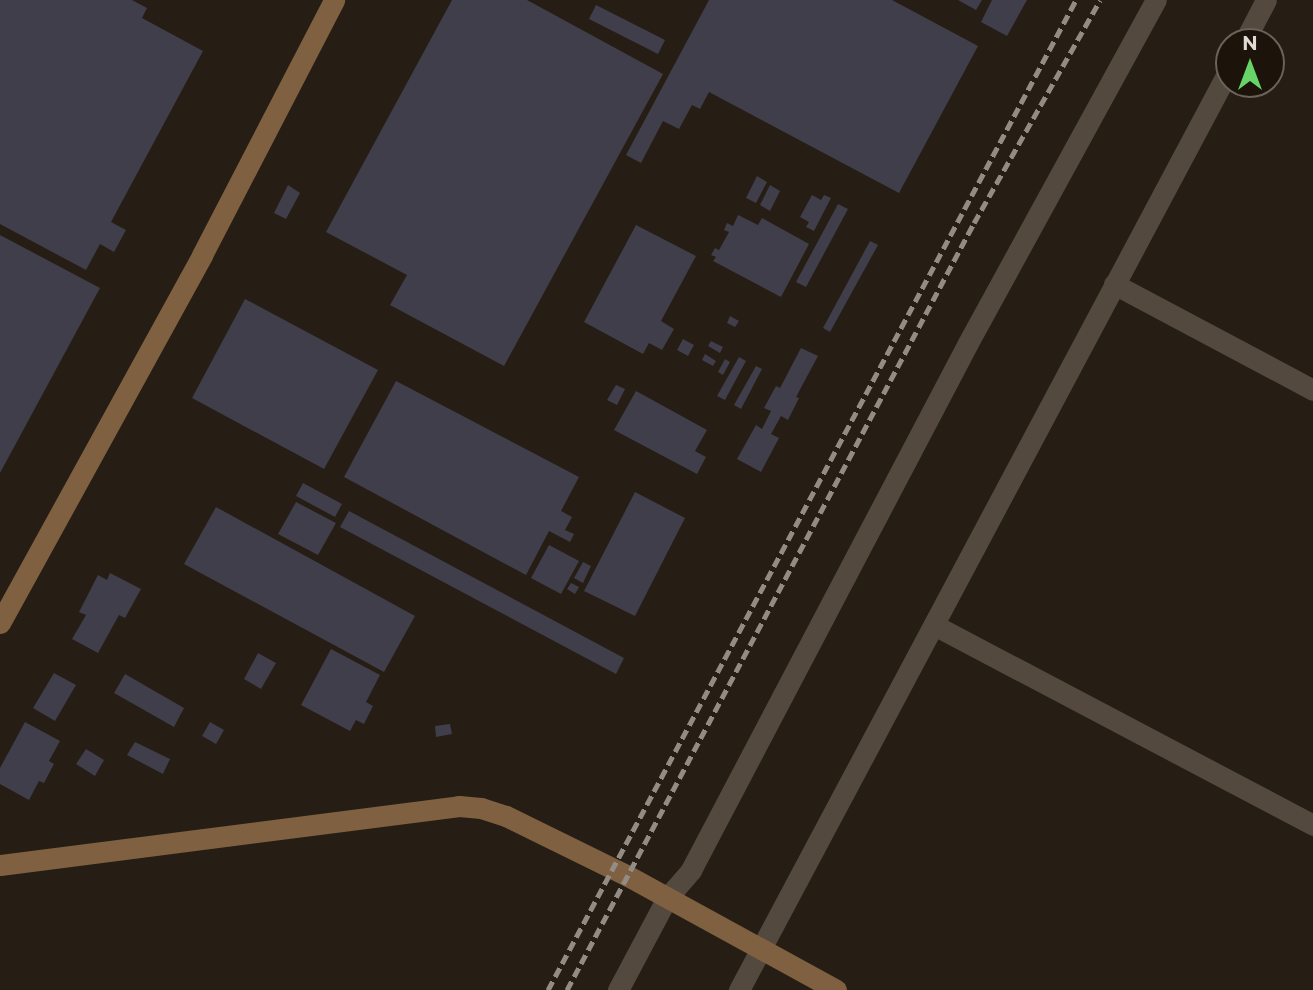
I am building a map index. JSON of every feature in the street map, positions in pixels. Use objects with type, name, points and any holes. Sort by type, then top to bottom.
[{"type":"street","points":[[0,623],[202,255],[334,0]]},
{"type":"street","points":[[618,990],[667,898],[691,870],[968,343],[1156,0]]},
{"type":"street","points":[[1251,28],[1266,0]]},
{"type":"street","points":[[739,990],[1215,96]]},
{"type":"street","points":[[1114,284],[1313,390]]},
{"type":"street","points":[[934,625],[1313,825]]},
{"type":"street","points":[[0,865],[458,806],[506,816],[667,898],[835,990]]},
{"type":"building","points":[[0,0],[132,0],[147,8],[142,18],[203,51],[111,222],[126,230],[114,252],[100,244],[86,270],[0,224]]},
{"type":"building","points":[[452,0],[527,0],[663,74],[504,366],[390,305],[407,275],[326,232]]},
{"type":"building","points":[[709,0],[892,0],[978,46],[899,193],[709,92],[700,109],[692,105],[679,129],[663,121],[641,163],[626,155]]},
{"type":"building","points":[[958,0],[982,0],[976,10]]},
{"type":"building","points":[[992,0],[1027,0],[1007,36],[981,22]]},
{"type":"building","points":[[596,5],[665,40],[658,54],[589,19]]},
{"type":"building","points":[[757,176],[767,182],[756,203],[746,198]]},
{"type":"building","points":[[288,185],[300,193],[286,219],[274,213]]},
{"type":"building","points":[[770,185],[780,191],[770,211],[760,205]]},
{"type":"building","points":[[812,195],[821,200],[824,195],[831,198],[814,231],[806,227],[809,222],[800,217]]},
{"type":"building","points":[[838,204],[848,209],[806,287],[796,282]]},
{"type":"building","points":[[738,215],[758,225],[762,218],[809,244],[781,297],[713,261],[716,257],[711,255],[715,248],[719,250],[729,232],[724,230],[727,223],[733,226]]},
{"type":"building","points":[[636,225],[696,256],[661,321],[674,329],[662,350],[649,343],[643,354],[584,322]]},
{"type":"building","points":[[0,235],[100,288],[0,473]]},
{"type":"building","points":[[870,241],[878,245],[830,332],[823,328]]},
{"type":"building","points":[[245,299],[378,370],[324,469],[192,398]]},
{"type":"building","points":[[730,316],[739,321],[735,327],[727,323]]},
{"type":"building","points":[[683,339],[694,345],[688,356],[677,350]]},
{"type":"building","points":[[711,341],[723,347],[720,353],[708,346]]},
{"type":"building","points":[[801,348],[818,356],[796,397],[799,398],[788,420],[781,416],[771,434],[779,438],[761,472],[737,459],[756,425],[762,429],[771,411],[764,408],[776,386],[780,388]]},
{"type":"building","points":[[705,354],[716,361],[713,366],[702,360]]},
{"type":"building","points":[[739,357],[746,361],[725,400],[717,396]]},
{"type":"building","points":[[725,359],[730,362],[723,375],[718,372]]},
{"type":"building","points":[[756,366],[762,369],[741,409],[734,405]]},
{"type":"building","points":[[396,381],[579,477],[561,511],[572,517],[565,530],[574,534],[570,542],[549,531],[526,575],[344,477]]},
{"type":"building","points":[[616,385],[625,389],[617,405],[607,400]]},
{"type":"building","points":[[636,391],[707,430],[695,451],[706,457],[697,474],[614,430]]},
{"type":"building","points":[[303,483],[342,504],[335,517],[296,496]]},
{"type":"building","points":[[635,492],[685,518],[635,616],[584,591]]},
{"type":"building","points":[[296,502],[336,523],[318,555],[278,534]]},
{"type":"building","points":[[216,507],[415,616],[384,672],[184,564]]},
{"type":"building","points":[[349,511],[624,658],[616,674],[340,527]]},
{"type":"building","points":[[549,545],[579,561],[561,594],[531,578]]},
{"type":"building","points":[[583,562],[591,566],[583,583],[574,578]]},
{"type":"building","points":[[110,573],[141,589],[125,618],[119,615],[98,653],[72,639],[86,615],[79,612],[98,575],[107,580]]},
{"type":"building","points":[[571,583],[579,587],[575,594],[567,589]]},
{"type":"building","points":[[331,649],[380,675],[366,702],[373,706],[364,724],[356,720],[350,731],[301,705]]},
{"type":"building","points":[[258,653],[276,663],[261,689],[244,679]]},
{"type":"building","points":[[54,673],[76,685],[55,721],[33,708]]},
{"type":"building","points":[[125,674],[184,708],[174,727],[114,693]]},
{"type":"building","points":[[25,722],[60,741],[49,761],[54,764],[44,783],[39,781],[29,800],[0,784],[0,768]]},
{"type":"building","points":[[210,722],[224,730],[216,744],[202,736]]},
{"type":"building","points":[[450,724],[452,734],[436,737],[435,726]]},
{"type":"building","points":[[135,742],[170,759],[163,774],[127,755]]},
{"type":"building","points":[[86,749],[104,760],[95,776],[76,764]]},
{"type":"railway","points":[[548,990],[1076,0]]},
{"type":"railway","points":[[567,990],[974,223],[1100,0]]}]
